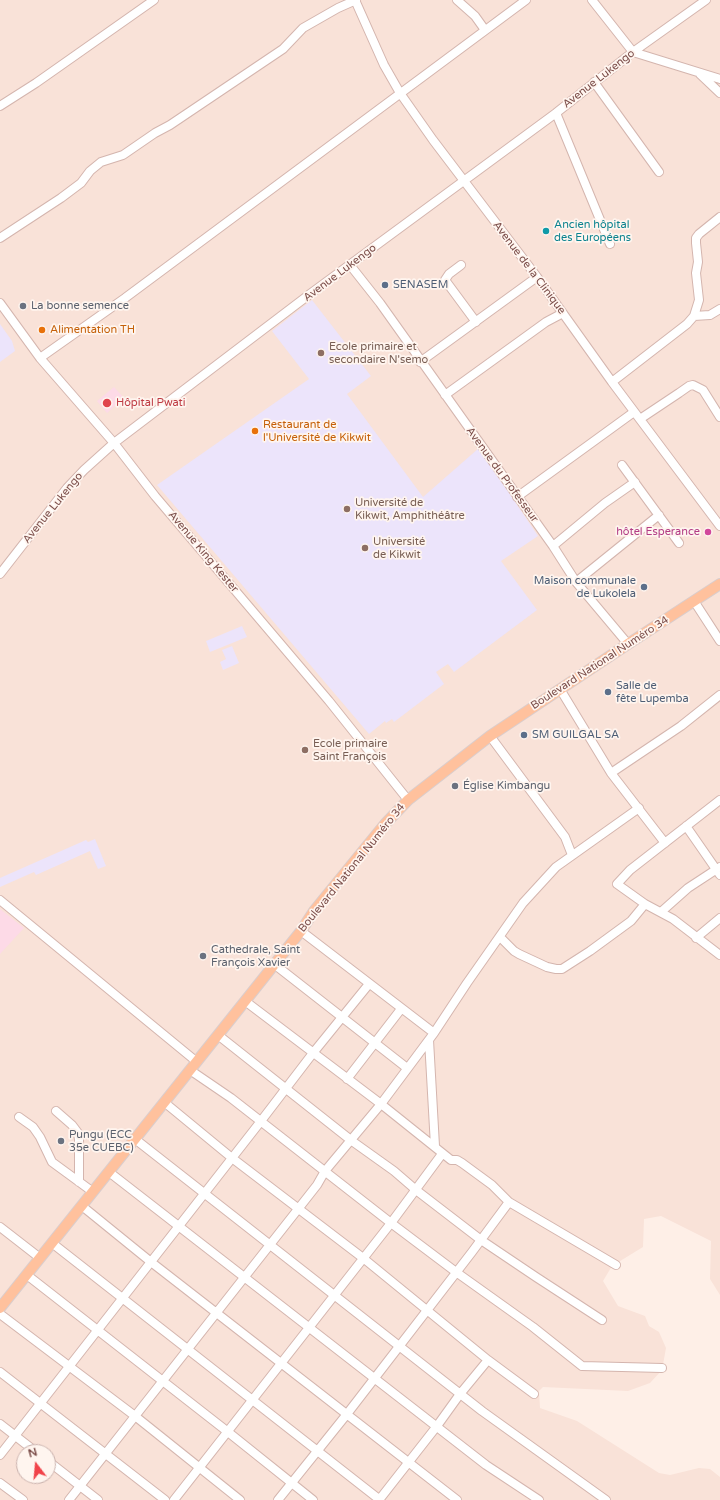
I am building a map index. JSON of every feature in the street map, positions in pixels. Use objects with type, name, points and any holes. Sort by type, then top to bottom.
[{"type":"main road","name":"Boulevard National Numéro 34","points":[[0,1308],[245,1002],[301,931],[314,911],[385,824],[408,800],[490,736],[720,584]]},
{"type":"street","points":[[0,106],[36,83],[154,0]]},
{"type":"street","points":[[0,238],[81,183],[90,171],[101,162],[123,155],[283,49],[303,28],[355,0]]},
{"type":"street","name":"Avenue de la Clinique","points":[[355,0],[384,65],[400,93],[464,181],[537,277],[634,412],[720,526]]},
{"type":"street","points":[[457,0],[475,16],[485,30]]},
{"type":"street","points":[[40,358],[125,298],[526,0]]},
{"type":"street","points":[[592,0],[633,52],[720,79]]},
{"type":"street","name":"Avenue Lukengo","points":[[0,574],[67,488],[84,470],[114,443],[350,265],[556,113],[633,52],[706,0]]},
{"type":"street","points":[[698,72],[720,93]]},
{"type":"street","points":[[594,82],[659,172]]},
{"type":"street","points":[[556,113],[610,244]]},
{"type":"street","points":[[612,382],[687,324],[694,316],[699,300],[696,273],[698,262],[696,238],[720,218]]},
{"type":"street","name":"Avenue du Professeur","points":[[350,265],[380,303],[420,362],[553,546],[576,582],[628,644]]},
{"type":"street","points":[[461,266],[449,274],[445,280],[476,322]]},
{"type":"street","points":[[420,362],[537,277]]},
{"type":"street","name":"Avenue King Kester","points":[[0,304],[40,358],[114,443],[155,496],[329,701],[408,800]]},
{"type":"street","points":[[694,316],[710,315],[720,309]]},
{"type":"street","points":[[445,395],[546,322],[563,313]]},
{"type":"street","points":[[640,420],[689,386],[693,385],[702,390],[720,417]]},
{"type":"street","points":[[517,497],[634,412]]},
{"type":"street","points":[[622,465],[679,543]]},
{"type":"street","points":[[553,546],[600,507],[635,482]]},
{"type":"street","points":[[576,582],[659,515]]},
{"type":"street","points":[[694,602],[720,640]]},
{"type":"street","points":[[560,689],[611,773],[665,843]]},
{"type":"street","points":[[611,773],[680,726],[720,695]]},
{"type":"street","points":[[490,736],[565,837],[572,855]]},
{"type":"street","points":[[720,800],[630,870],[617,884],[645,904],[673,919],[720,955]]},
{"type":"street","points":[[69,1500],[317,1185],[325,1171],[352,1141],[432,1037],[467,983],[523,903],[556,867],[639,808]]},
{"type":"street","points":[[661,912],[688,888],[719,871],[686,826]]},
{"type":"street","points":[[0,900],[194,1066],[261,1121],[391,1223],[533,1327],[582,1366],[662,1368]]},
{"type":"street","points":[[500,937],[519,954],[547,967],[562,969],[590,951],[631,921],[645,904]]},
{"type":"street","points":[[696,938],[720,918]]},
{"type":"street","points":[[301,931],[401,1009],[432,1037],[435,1146]]},
{"type":"street","points":[[274,964],[407,1068]]},
{"type":"street","points":[[0,1455],[41,1404],[96,1330],[205,1194],[342,1016],[370,984]]},
{"type":"street","points":[[245,1002],[381,1104],[435,1146],[442,1154],[451,1160],[457,1160],[492,1185],[509,1202],[616,1265]]},
{"type":"street","points":[[347,1079],[401,1009]]},
{"type":"street","points":[[218,1035],[352,1141],[394,1171],[416,1190],[481,1240],[602,1320]]},
{"type":"street","points":[[164,1102],[232,1158],[363,1258],[488,1360],[534,1394]]},
{"type":"street","points":[[56,1111],[72,1125],[78,1133],[79,1182]]},
{"type":"street","points":[[20,1117],[33,1127],[40,1137],[52,1162],[93,1192]]},
{"type":"street","points":[[135,1139],[482,1411],[606,1500]]},
{"type":"street","points":[[174,1500],[391,1223],[442,1154]]},
{"type":"street","points":[[109,1172],[374,1379],[486,1464],[538,1500]]},
{"type":"street","points":[[278,1500],[400,1346],[509,1202]]},
{"type":"street","points":[[82,1206],[151,1262],[457,1500]]},
{"type":"street","points":[[0,1227],[40,1258]]},
{"type":"street","points":[[52,1243],[380,1500],[460,1394],[488,1360]]},
{"type":"street","points":[[27,1275],[313,1500]]},
{"type":"street","points":[[0,1314],[135,1416],[240,1500]]},
{"type":"street","points":[[0,1372],[165,1500]]},
{"type":"street","points":[[0,1424],[26,1444]]},
{"type":"street","points":[[56,1467],[98,1500]]},
{"type":"street","points":[[0,1483],[23,1500]]},
{"type":"shaded area","points":[[0,0],[720,0],[720,1295],[710,1279],[711,1241],[661,1216],[644,1219],[643,1247],[612,1266],[603,1281],[618,1306],[645,1316],[649,1326],[659,1332],[666,1348],[662,1370],[650,1383],[628,1391],[543,1387],[539,1391],[540,1408],[577,1421],[659,1473],[670,1475],[699,1468],[710,1469],[720,1477],[720,1500],[0,1500]]},
{"type":"shaded area","name":"Université de Kikwit","points":[[312,300],[371,376],[347,394],[423,497],[479,448],[538,536],[501,561],[537,610],[454,672],[448,664],[436,672],[444,684],[394,722],[392,719],[386,723],[385,721],[369,734],[157,485],[309,379],[272,331]]},
{"type":"shaded area","points":[[0,324],[12,341],[15,351],[0,362]]},
{"type":"shaded area","points":[[114,387],[124,398],[107,413],[97,401]]},
{"type":"shaded area","points":[[242,626],[247,637],[210,652],[206,641]]},
{"type":"shaded area","points":[[232,646],[239,663],[223,670],[220,662],[226,659],[222,650]]},
{"type":"shaded area","points":[[95,839],[106,866],[98,869],[90,851],[36,875],[34,872],[0,887],[0,878],[86,840],[88,842]]},
{"type":"shaded area","points":[[0,909],[24,928],[0,954]]},
{"type":"place","name":"Ancien hôpital des Européens","points":[[546,231]]},
{"type":"place","name":"SENASEM","points":[[385,285]]},
{"type":"place","name":"La bonne semence","points":[[23,306]]},
{"type":"place","name":"Alimentation TH","points":[[42,330]]},
{"type":"place","name":"Ecole primaire et secondaire N'semo","points":[[321,353]]},
{"type":"place","name":"Hôpital Pwati","points":[[107,403]]},
{"type":"place","name":"Restaurant de l'Université de Kikwit","points":[[255,431]]},
{"type":"place","name":"Université de Kikwit, Amphithéâtre","points":[[347,509]]},
{"type":"place","name":"hôtel Esperance","points":[[708,532]]},
{"type":"place","name":"Université de Kikwit","points":[[365,548]]},
{"type":"place","name":"Maison communale de Lukolela","points":[[644,587]]},
{"type":"place","name":"Salle de fête Lupemba","points":[[608,692]]},
{"type":"place","name":"SM GUILGAL SA","points":[[524,735]]},
{"type":"place","name":"Ecole primaire Saint François","points":[[305,750]]},
{"type":"place","name":"Église Kimbangu","points":[[455,786]]},
{"type":"place","name":"Cathedrale, Saint François Xavier","points":[[203,956]]},
{"type":"place","name":"Pungu (ECC 35e CUEBC)","points":[[61,1141]]}]
